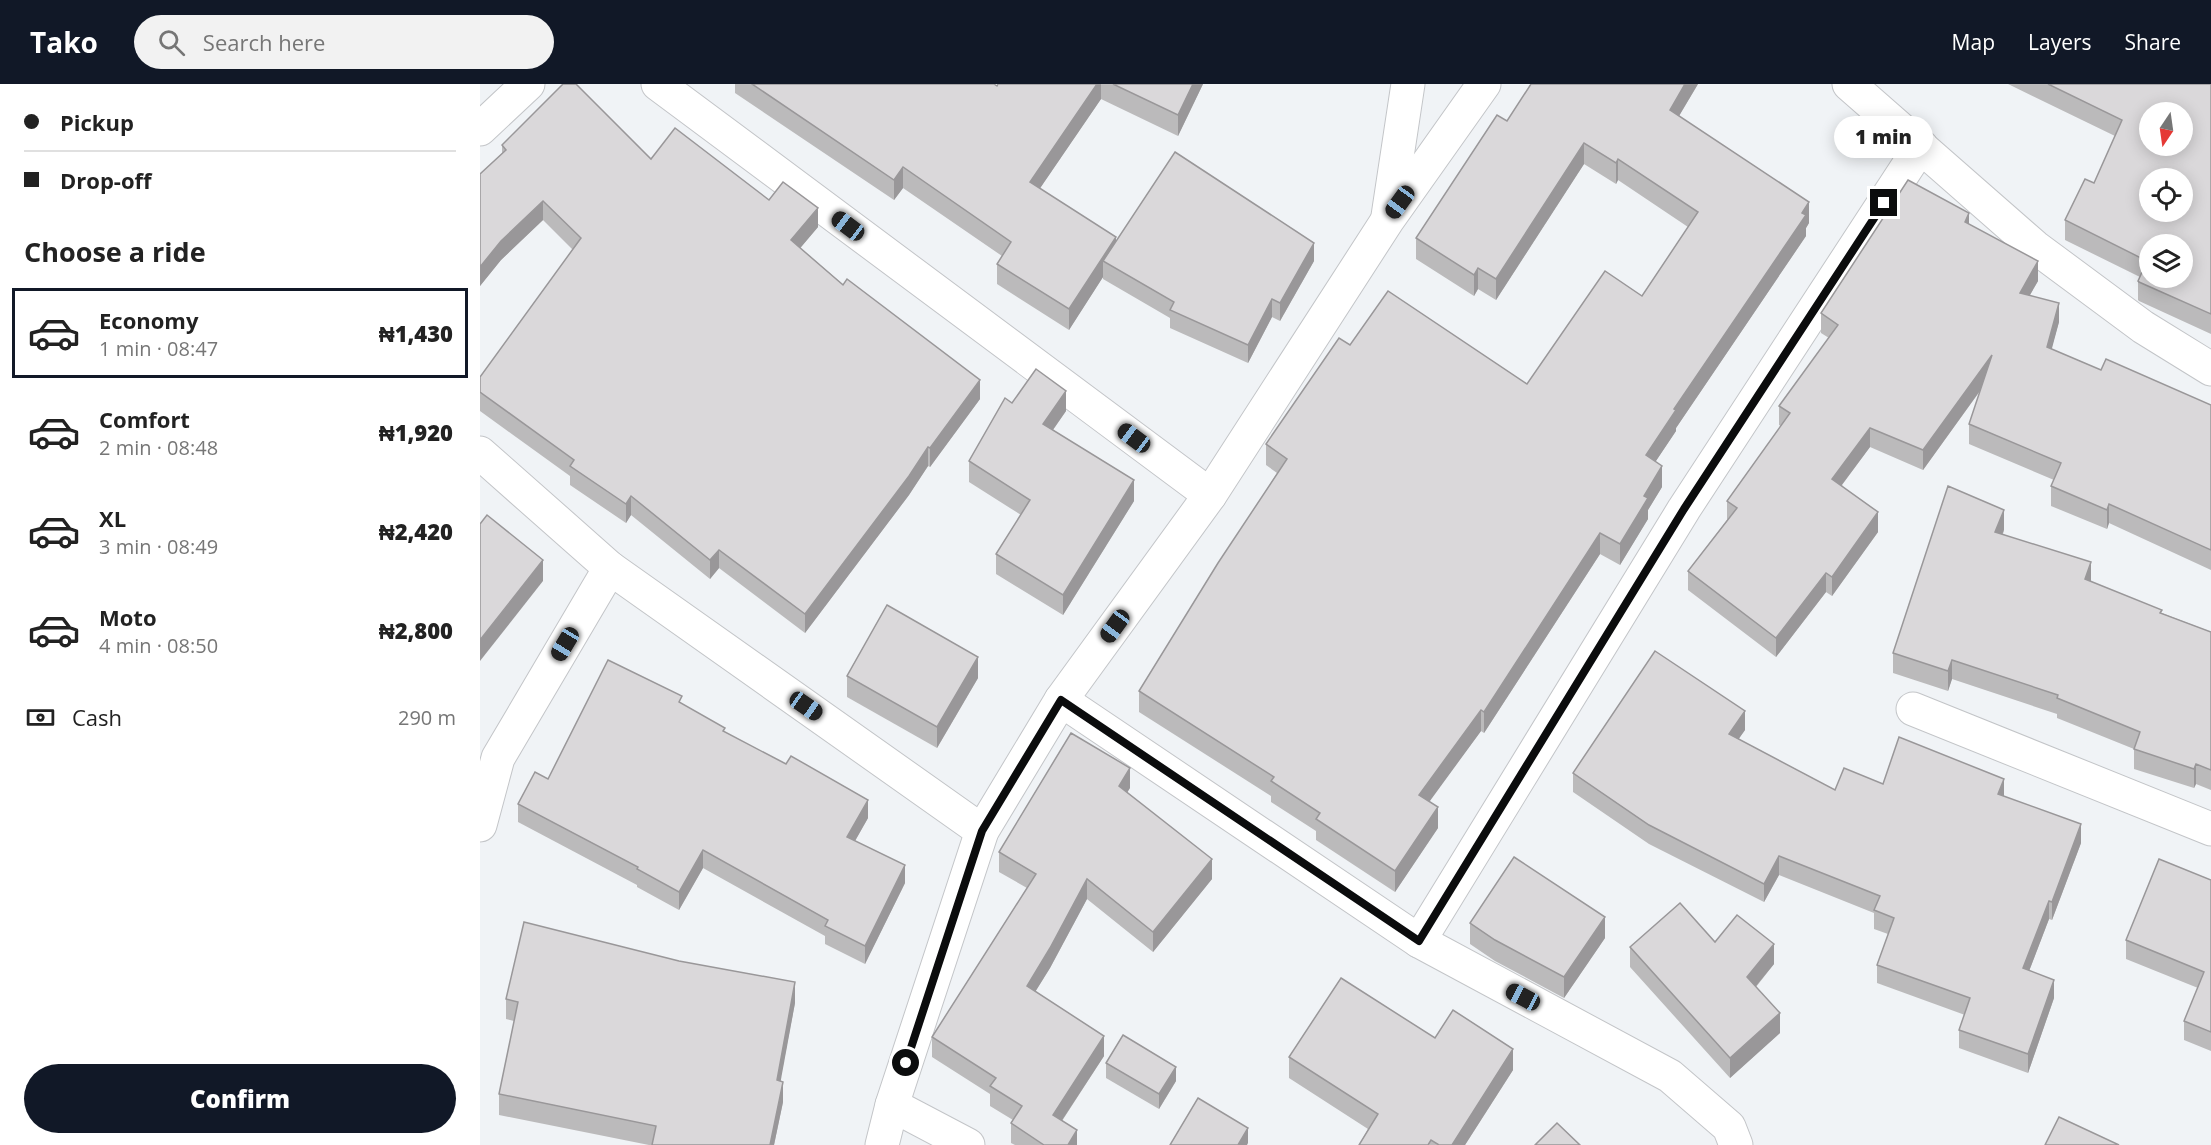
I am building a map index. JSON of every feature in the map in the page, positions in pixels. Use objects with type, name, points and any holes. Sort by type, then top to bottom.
[{"type":"street","points":[[480,129],[528,84]]},
{"type":"street","points":[[657,84],[1210,495]]},
{"type":"street","points":[[1387,221],[1408,84]]},
{"type":"street","points":[[882,1145],[892,1105],[982,831],[1061,700],[1210,495],[1387,221],[1484,84]]},
{"type":"street","points":[[1848,84],[2035,247],[2144,327],[2211,369]]},
{"type":"street","points":[[1419,941],[1684,509],[1921,146]]},
{"type":"street","points":[[480,453],[610,568],[982,831]]},
{"type":"street","points":[[480,825],[498,758],[610,568]]},
{"type":"street","points":[[1061,700],[1419,941],[1670,1076],[1729,1127],[1736,1145]]},
{"type":"street","points":[[1913,709],[2211,829]]},
{"type":"street","points":[[892,1105],[968,1145]]},
{"type":"building","points":[[563,84],[576,84],[651,159],[675,128],[769,200],[783,182],[818,208],[791,240],[843,285],[847,279],[980,380],[805,614],[719,550],[710,560],[631,496],[626,504],[570,466],[574,460],[480,392],[480,377],[581,238],[543,201],[501,241],[480,267],[480,174],[506,150],[502,145]]},
{"type":"building","points":[[752,84],[994,84],[997,86],[998,84],[1097,84],[1030,182],[1116,237],[1069,309],[997,264],[1011,242],[903,167],[894,180]]},
{"type":"building","points":[[1113,84],[1193,84],[1178,115]]},
{"type":"building","points":[[1531,84],[1685,84],[1670,110],[1809,202],[1802,213],[1806,215],[1674,409],[1676,410],[1646,455],[1662,466],[1644,496],[1648,498],[1620,544],[1600,533],[1484,712],[1481,710],[1419,795],[1438,807],[1395,871],[1316,819],[1320,813],[1271,781],[1274,777],[1139,691],[1218,563],[1287,459],[1266,444],[1339,338],[1350,345],[1388,291],[1527,384],[1605,271],[1642,296],[1698,212],[1618,159],[1616,163],[1584,143],[1496,279],[1478,268],[1474,275],[1416,238],[1497,115],[1507,121]]},
{"type":"building","points":[[2048,84],[2211,84],[2211,314],[2152,288],[2193,288],[2193,234],[2139,234],[2139,257],[2065,220],[2085,179],[2094,183],[2122,120]]},
{"type":"building","points":[[1175,152],[1314,243],[1280,303],[1272,299],[1248,345],[1170,310],[1174,302],[1103,261]]},
{"type":"building","points":[[1908,180],[1969,213],[1965,222],[2038,261],[2020,293],[2059,303],[2047,347],[2101,370],[2106,359],[2211,405],[2211,550],[2109,504],[2107,510],[2051,486],[2061,463],[1969,424],[1992,355],[1923,450],[1870,428],[1832,479],[1878,512],[1832,577],[1826,573],[1776,638],[1688,571],[1737,508],[1727,501],[1790,413],[1779,406],[1838,325],[1821,313]]},
{"type":"building","points":[[1036,369],[1066,391],[1043,424],[1134,480],[1063,595],[996,554],[1030,500],[969,461],[1005,398],[1012,403]]},
{"type":"building","points":[[1948,486],[2004,510],[1995,532],[2091,562],[2085,579],[2162,610],[2160,613],[2211,632],[2211,770],[2196,764],[2194,769],[2134,749],[2140,732],[2057,698],[2058,695],[1952,660],[1948,671],[1893,653]]},
{"type":"building","points":[[487,515],[543,560],[480,640],[480,524]]},
{"type":"building","points":[[887,605],[978,657],[937,727],[847,676]]},
{"type":"building","points":[[1655,651],[1745,711],[1729,734],[1835,790],[1844,768],[1883,784],[1899,737],[2004,779],[1998,794],[2081,824],[2052,902],[2049,901],[2023,968],[2054,980],[2028,1054],[1959,1030],[1970,998],[1877,965],[1894,918],[1874,910],[1880,896],[1779,856],[1764,884],[1649,825],[1573,773]]},
{"type":"building","points":[[608,660],[682,696],[679,702],[725,728],[723,731],[786,764],[791,756],[868,800],[847,837],[905,865],[865,946],[825,926],[828,920],[703,850],[679,892],[637,869],[638,867],[518,804],[535,772],[548,779]]},
{"type":"building","points":[[1071,733],[1130,768],[1119,786],[1212,859],[1153,932],[1087,879],[1027,986],[1104,1036],[1053,1115],[1077,1130],[1068,1145],[1044,1145],[1011,1123],[1022,1106],[990,1086],[996,1078],[932,1037],[1036,874],[999,852]]},
{"type":"building","points":[[1514,857],[1605,917],[1564,977],[1495,940],[1470,923]]},
{"type":"building","points":[[2159,859],[2211,880],[2211,1032],[2184,1021],[2204,972],[2126,940]]},
{"type":"building","points":[[1680,903],[1715,942],[1737,915],[1774,944],[1747,977],[1780,1013],[1730,1058],[1630,947]]},
{"type":"building","points":[[524,922],[679,961],[795,982],[777,1080],[783,1082],[770,1145],[652,1145],[656,1126],[499,1094],[518,1002],[506,999]]},
{"type":"building","points":[[1341,978],[1435,1038],[1453,1010],[1513,1049],[1452,1145],[1439,1145],[1431,1140],[1428,1145],[1359,1145],[1378,1114],[1289,1057]]},
{"type":"building","points":[[1123,1035],[1176,1067],[1159,1094],[1106,1063]]},
{"type":"building","points":[[1198,1098],[1248,1128],[1238,1145],[1170,1145]]},
{"type":"building","points":[[2059,1117],[2119,1145],[2045,1145]]},
{"type":"building","points":[[1557,1123],[1580,1145],[1535,1145]]},
{"type":"route","points":[[906,1063],[982,831],[1061,700],[1419,941],[1684,509],[1884,203]]}]
